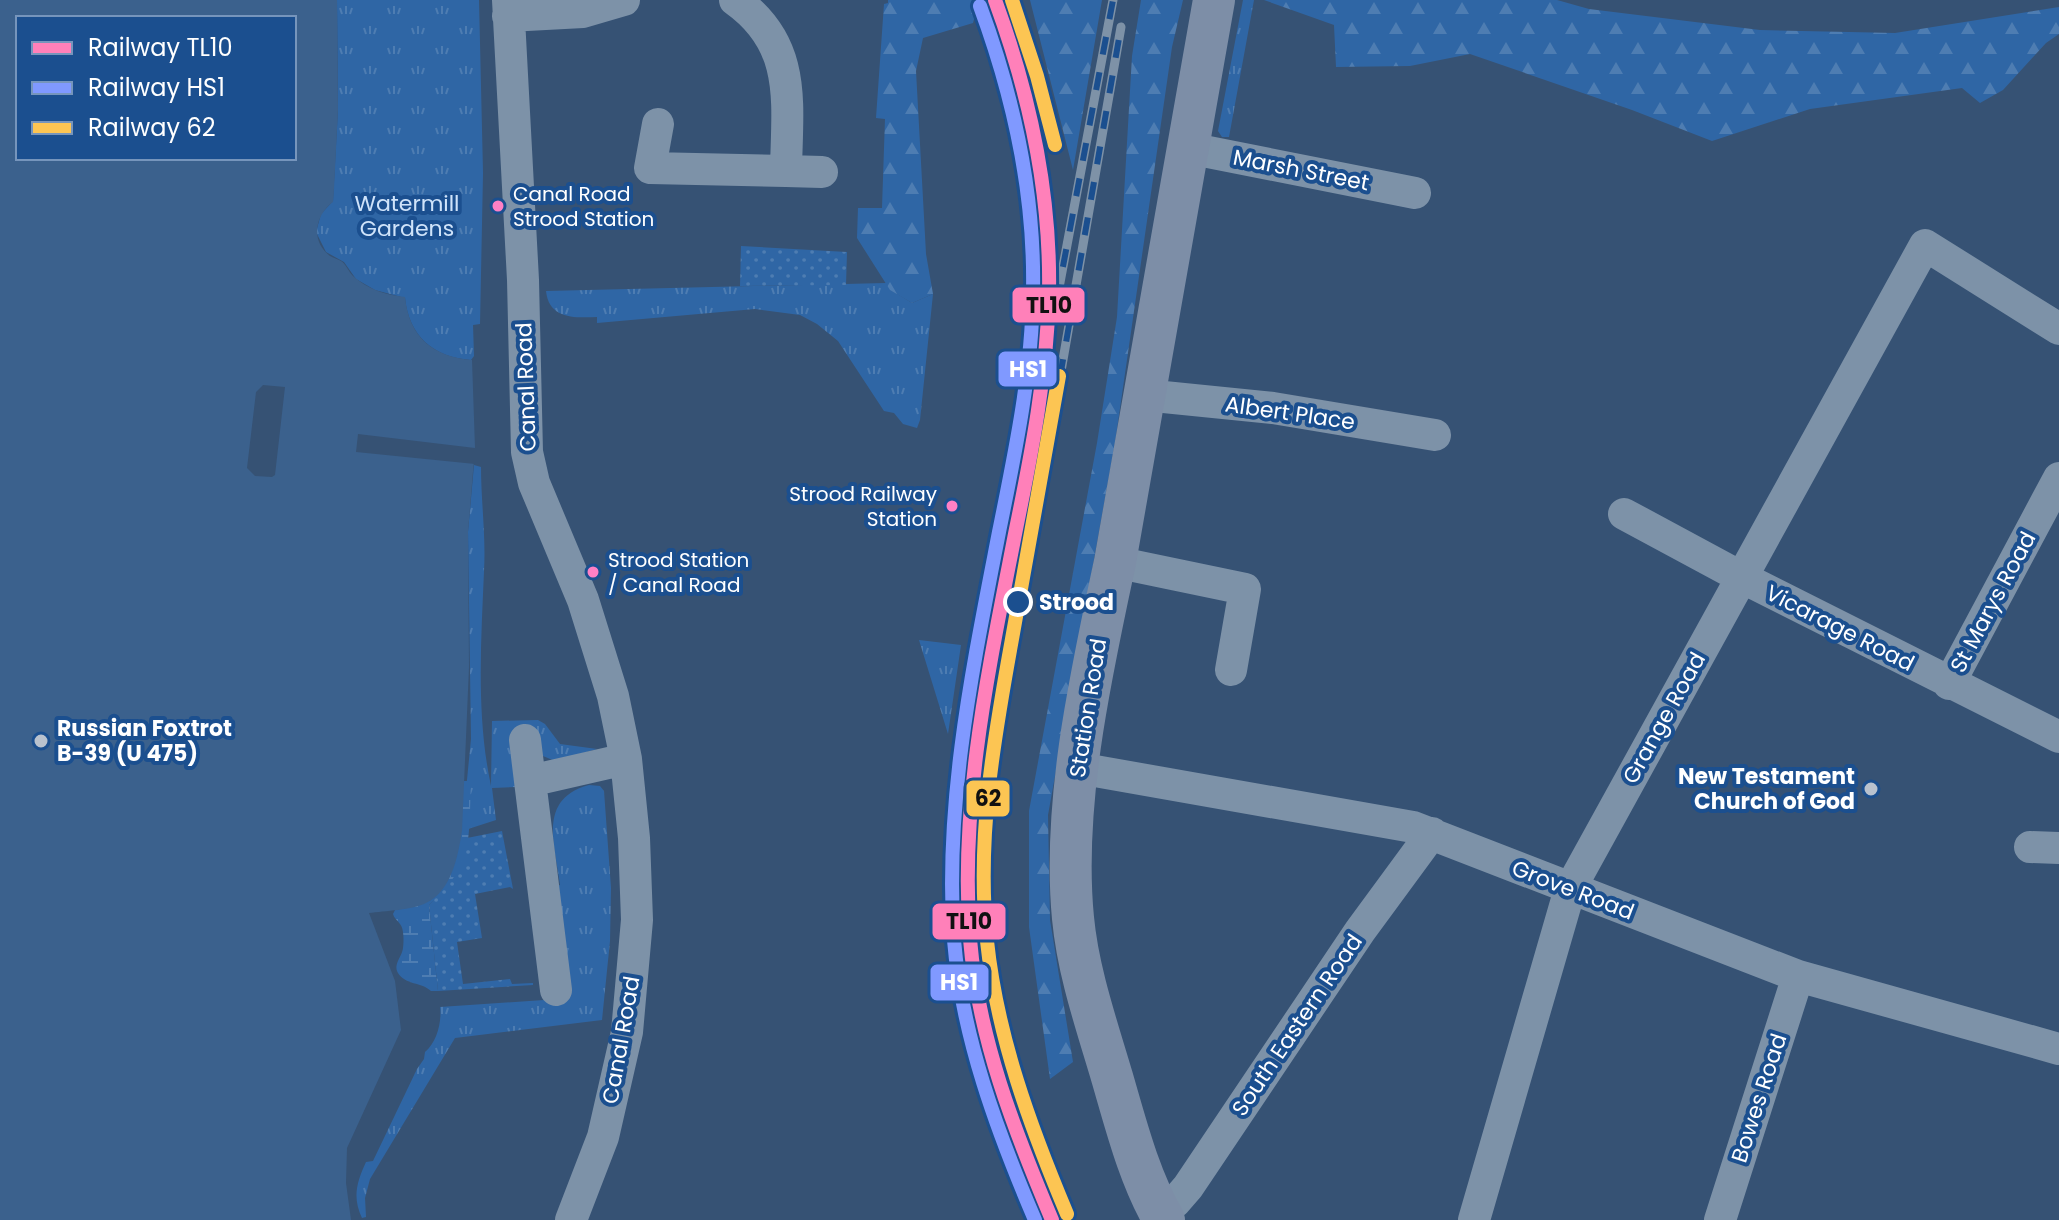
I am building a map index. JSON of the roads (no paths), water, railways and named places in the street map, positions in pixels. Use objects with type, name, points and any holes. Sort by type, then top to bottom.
[{"type":"main road","name":"Station Road","points":[[1162,1216],[1122,1112],[1077,947],[1070,870],[1078,768],[1097,645],[1115,562],[1214,0]]},
{"type":"street","points":[[508,8],[583,12],[624,0]]},
{"type":"street","points":[[735,0],[767,31],[785,70],[786,171]]},
{"type":"street","name":"Canal Road","points":[[508,8],[522,264],[527,452],[542,504],[569,563],[596,635],[616,706],[626,759],[634,838],[637,896],[631,997],[609,1115],[599,1150],[571,1220]]},
{"type":"street","points":[[658,124],[650,168],[822,172]]},
{"type":"street","name":"Marsh Street","points":[[1188,148],[1415,193]]},
{"type":"street","name":"Grange Road","points":[[1474,1220],[1570,889],[1925,245],[2059,329]]},
{"type":"street","name":"Albert Place","points":[[1144,395],[1273,408],[1435,435]]},
{"type":"street","name":"St Marys Road","points":[[1949,684],[2059,478]]},
{"type":"street","name":"Vicarage Road","points":[[1624,514],[1949,684],[2059,737]]},
{"type":"street","points":[[1115,562],[1245,589],[1231,670]]},
{"type":"street","points":[[525,740],[556,990]]},
{"type":"street","points":[[530,781],[626,759]]},
{"type":"street","name":"Grove Road","points":[[1078,768],[1379,820],[1432,833],[1798,976],[2059,1049]]},
{"type":"street","name":"South Eastern Road","points":[[1162,1216],[1188,1187],[1351,943],[1432,833]]},
{"type":"street","name":"Bowes Road","points":[[1720,1220],[1798,976]]},
{"type":"railway","points":[[1043,373],[1113,0]]},
{"type":"railway","points":[[1060,377],[1121,27]]},
{"type":"rail line","name":"TL10","points":[[995,0],[1018,72],[1036,144],[1046,218],[1049,294],[1038,412],[979,732],[969,836],[970,939],[974,976],[989,1047],[1011,1117],[1052,1220]]},
{"type":"rail line","name":"62","points":[[1012,0],[1055,145]]},
{"type":"rail line","name":"HS1","points":[[980,6],[1003,75],[1020,146],[1030,218],[1033,292],[1030,353],[1022,413],[963,735],[953,837],[954,940],[965,1012],[983,1083],[1035,1220]]},
{"type":"rail line","name":"62","points":[[1059,376],[999,714],[985,827],[984,903],[992,976],[1007,1046],[1040,1148],[1067,1214]]},
{"type":"place","name":"Canal Road Strood Station","points":[[498,206]]},
{"type":"place","name":"Strood Railway Station","points":[[952,506]]},
{"type":"place","name":"Strood Station / Canal Road","points":[[593,572]]},
{"type":"place","name":"Strood","points":[[1018,602]]},
{"type":"place","name":"Russian Foxtrot B-39 (U 475)","points":[[41,741]]},
{"type":"place","name":"New Testament Church of God","points":[[1871,789]]},
{"type":"park label","name":"Watermill Gardens","points":[[407,216]]}]
